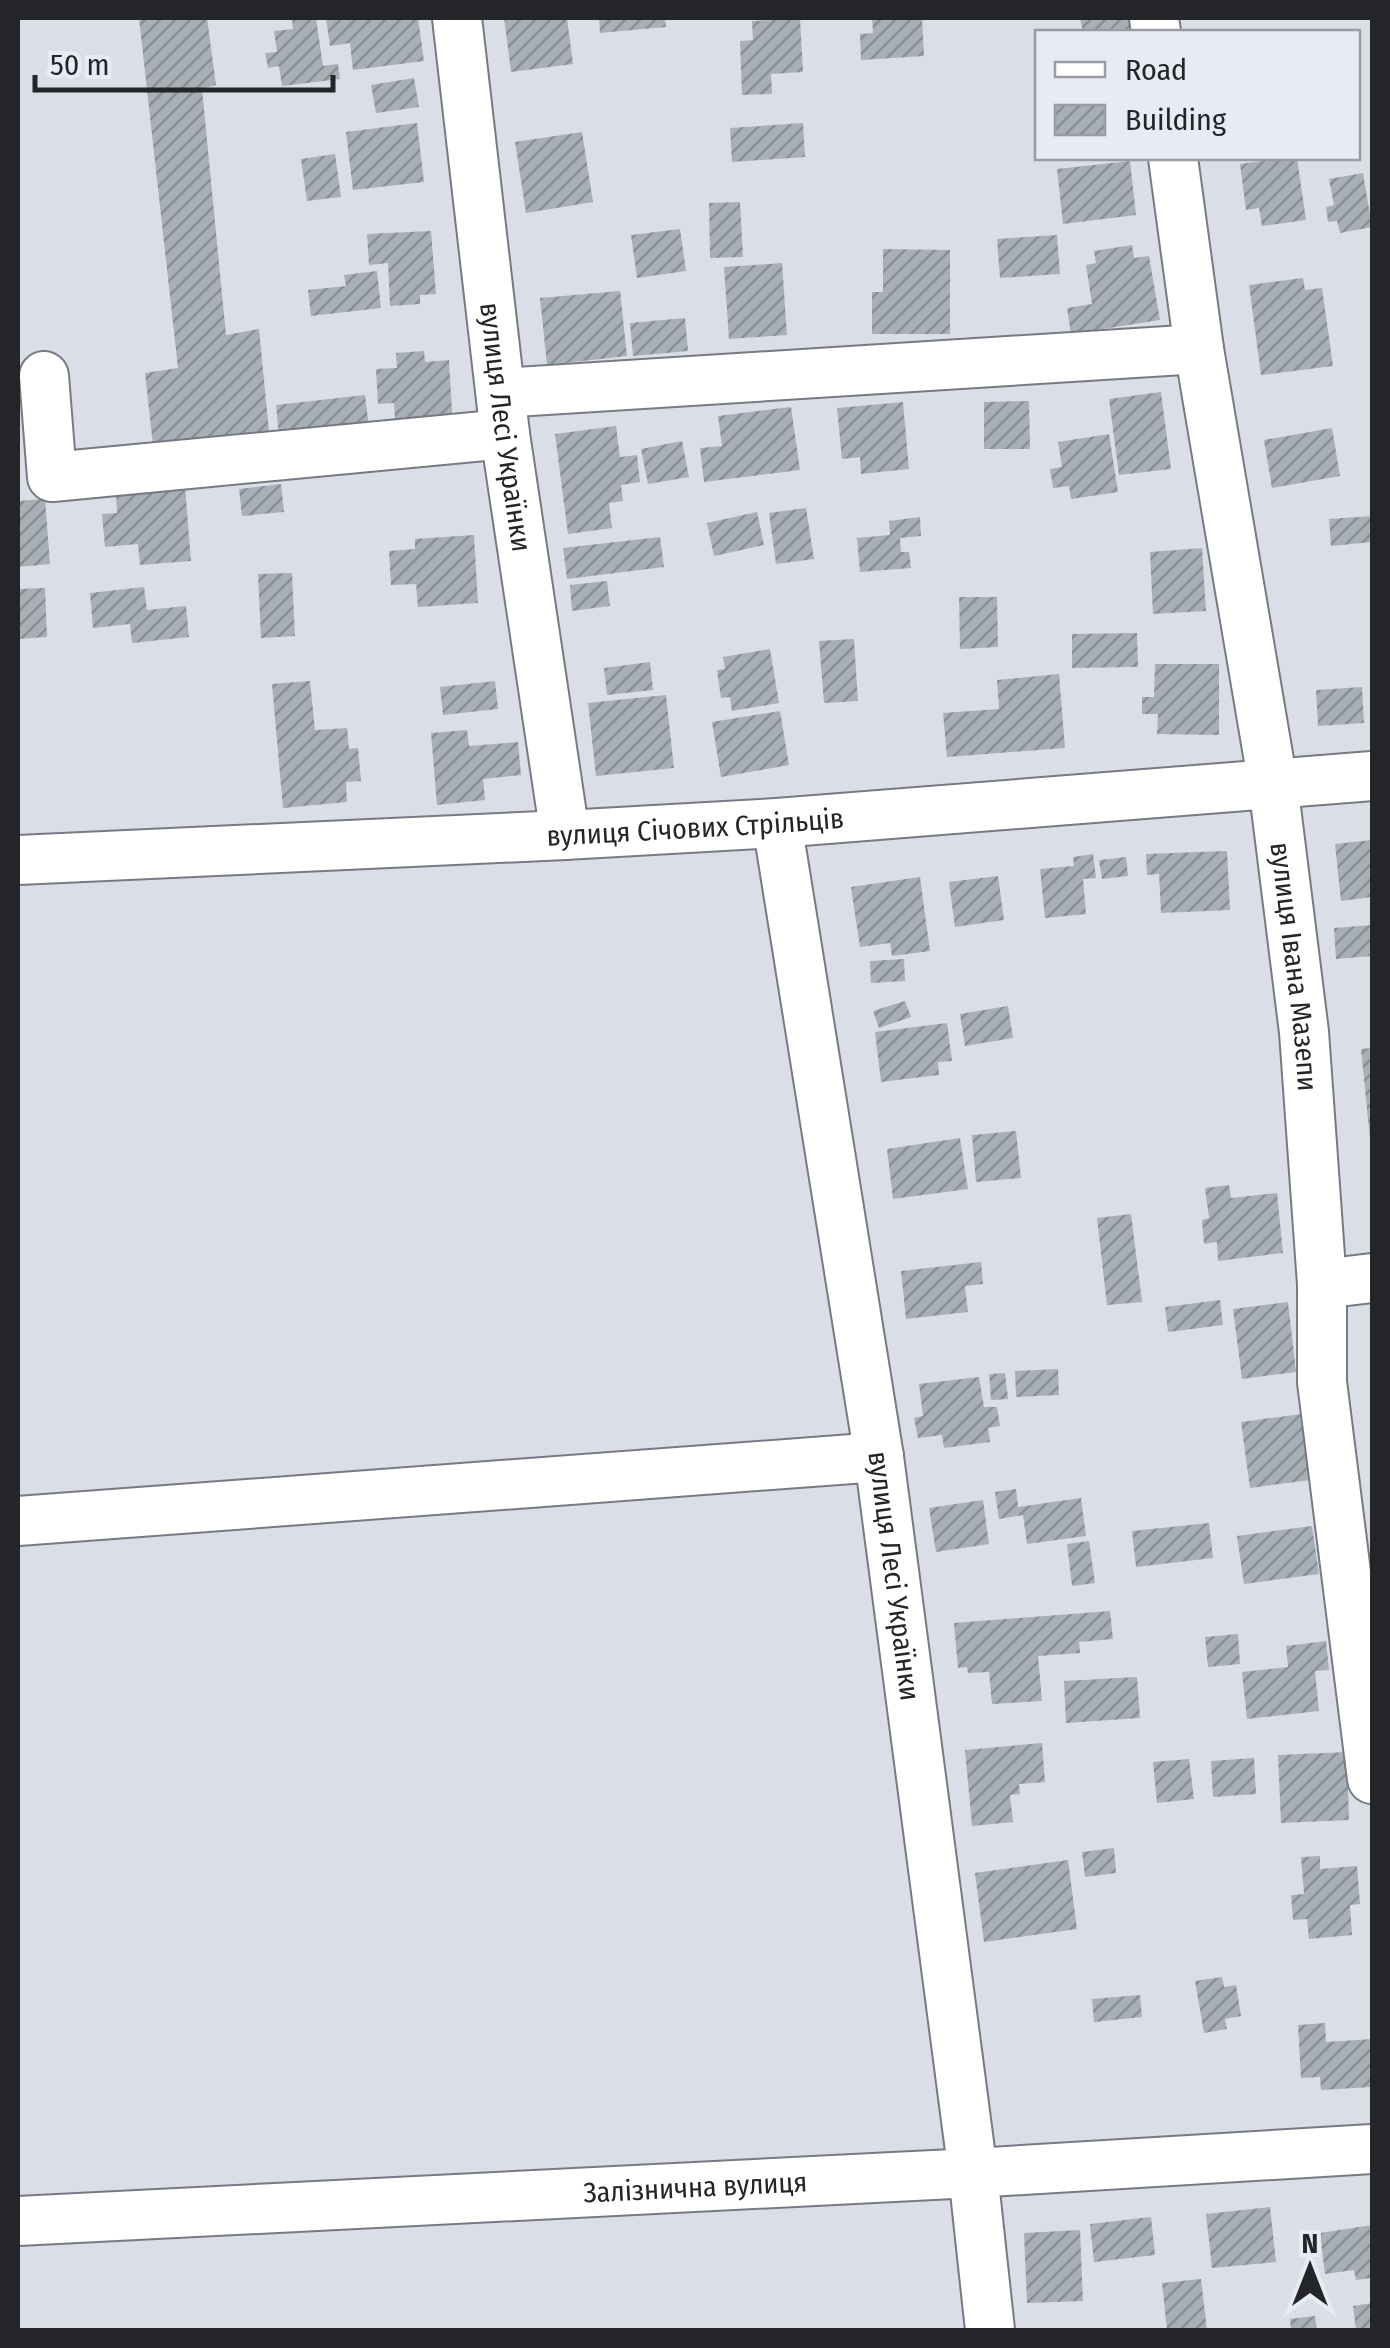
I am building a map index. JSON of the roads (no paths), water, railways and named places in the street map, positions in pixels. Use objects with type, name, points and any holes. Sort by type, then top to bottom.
[{"type":"street","name":"вулиця Лесі Українки","points":[[457,18],[503,414],[565,835]]},
{"type":"street","name":"вулиця Івана Мазепи","points":[[1173,160],[1200,349],[1272,784],[1304,1032],[1322,1284],[1322,1382],[1372,1780]]},
{"type":"street","points":[[44,376],[52,476],[503,414],[1200,349]]},
{"type":"street","name":"вулиця Січових Стрільців","points":[[18,860],[778,824],[1372,776]]},
{"type":"street","name":"вулиця Лесі Українки","points":[[778,824],[878,1456],[990,2330]]},
{"type":"street","points":[[1322,1284],[1372,1278]]},
{"type":"street","points":[[18,1521],[878,1456]]},
{"type":"street","name":"Залізнична вулиця","points":[[18,2221],[973,2174],[1372,2149]]}]
